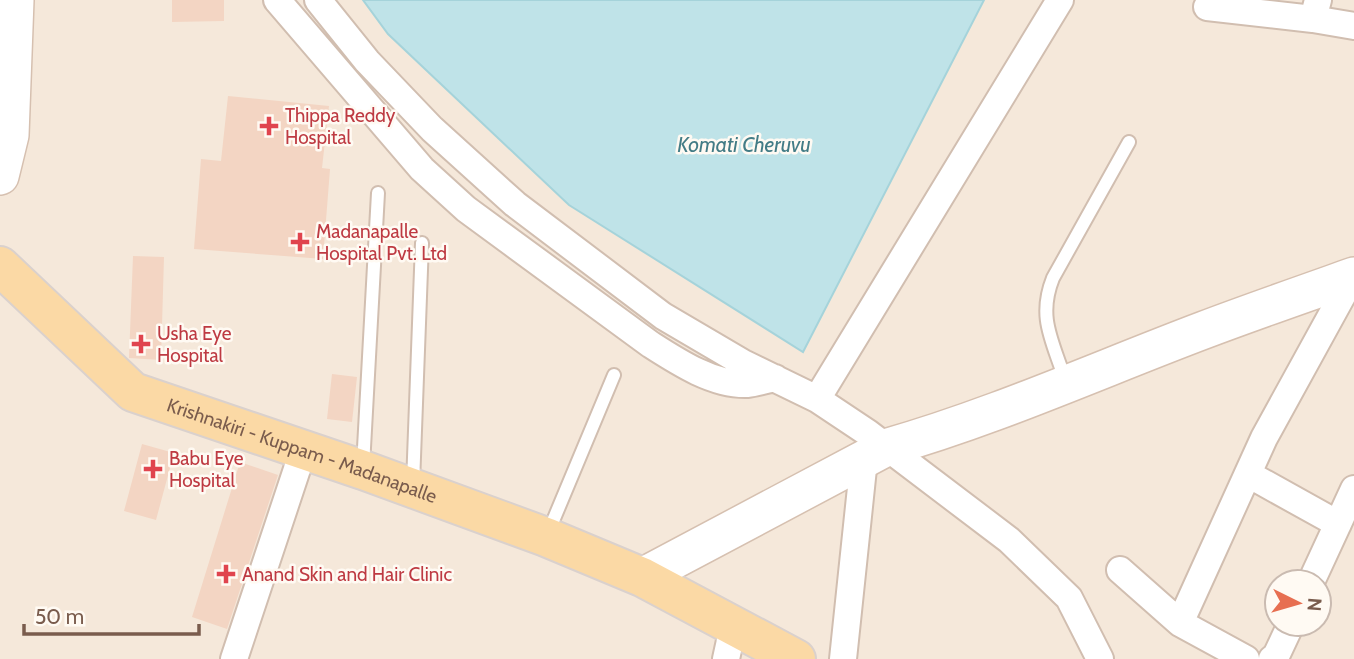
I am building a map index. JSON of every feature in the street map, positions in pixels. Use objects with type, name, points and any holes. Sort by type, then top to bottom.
[{"type":"main road","name":"Krishnakiri - Kuppam - Madanapalle","points":[[0,266],[133,392],[363,470],[546,537],[642,577],[730,643],[796,659]]},
{"type":"street","points":[[0,176],[10,135],[15,0]]},
{"type":"street","points":[[277,0],[422,169],[466,209],[650,344],[679,362],[726,382],[749,384],[775,379]]},
{"type":"street","points":[[318,0],[367,61],[432,129],[515,204],[663,316],[743,363],[817,398],[868,433],[874,454],[844,659]]},
{"type":"street","points":[[817,398],[1060,0]]},
{"type":"street","points":[[1207,7],[1316,9],[1354,26]]},
{"type":"street","points":[[642,577],[874,454],[1067,385],[1203,330],[1354,276]]},
{"type":"street","points":[[1180,622],[1264,438],[1354,276]]},
{"type":"street","points":[[234,659],[303,451]]},
{"type":"street","points":[[874,454],[1009,540],[1069,598],[1100,659]]},
{"type":"street","points":[[1248,474],[1338,524]]},
{"type":"street","points":[[1318,568],[1353,494]]},
{"type":"street","points":[[1120,570],[1180,622],[1245,659]]},
{"type":"street","points":[[1272,659],[1284,638]]},
{"type":"lane","points":[[1067,385],[1045,316],[1046,296],[1053,278],[1129,142]]},
{"type":"lane","points":[[363,470],[378,194]]},
{"type":"lane","points":[[413,488],[422,243]]},
{"type":"lane","points":[[546,537],[614,375]]},
{"type":"shaded area","points":[[0,0],[1354,0],[1354,659],[0,659]]},
{"type":"water","name":"Komati Cheruvu","points":[[363,0],[984,0],[803,352],[569,205],[388,34]]},
{"type":"building","points":[[172,0],[224,0],[224,21],[172,22]]},
{"type":"building","points":[[228,96],[329,106],[322,168],[330,169],[323,259],[194,249],[201,159],[221,161]]},
{"type":"building","points":[[133,256],[164,257],[161,360],[129,358]]},
{"type":"building","points":[[332,374],[357,377],[352,422],[327,419]]},
{"type":"building","points":[[142,444],[174,453],[156,520],[124,511]]},
{"type":"building","points":[[240,462],[278,475],[227,629],[192,617]]},
{"type":"place","name":"Thippa Reddy Hospital","points":[[269,126]]},
{"type":"place","name":"Madanapalle Hospital Pvt. Ltd","points":[[300,242]]},
{"type":"place","name":"Usha Eye Hospital","points":[[141,344]]},
{"type":"place","name":"Babu Eye Hospital","points":[[153,469]]},
{"type":"place","name":"Anand Skin and Hair Clinic","points":[[226,574]]}]
